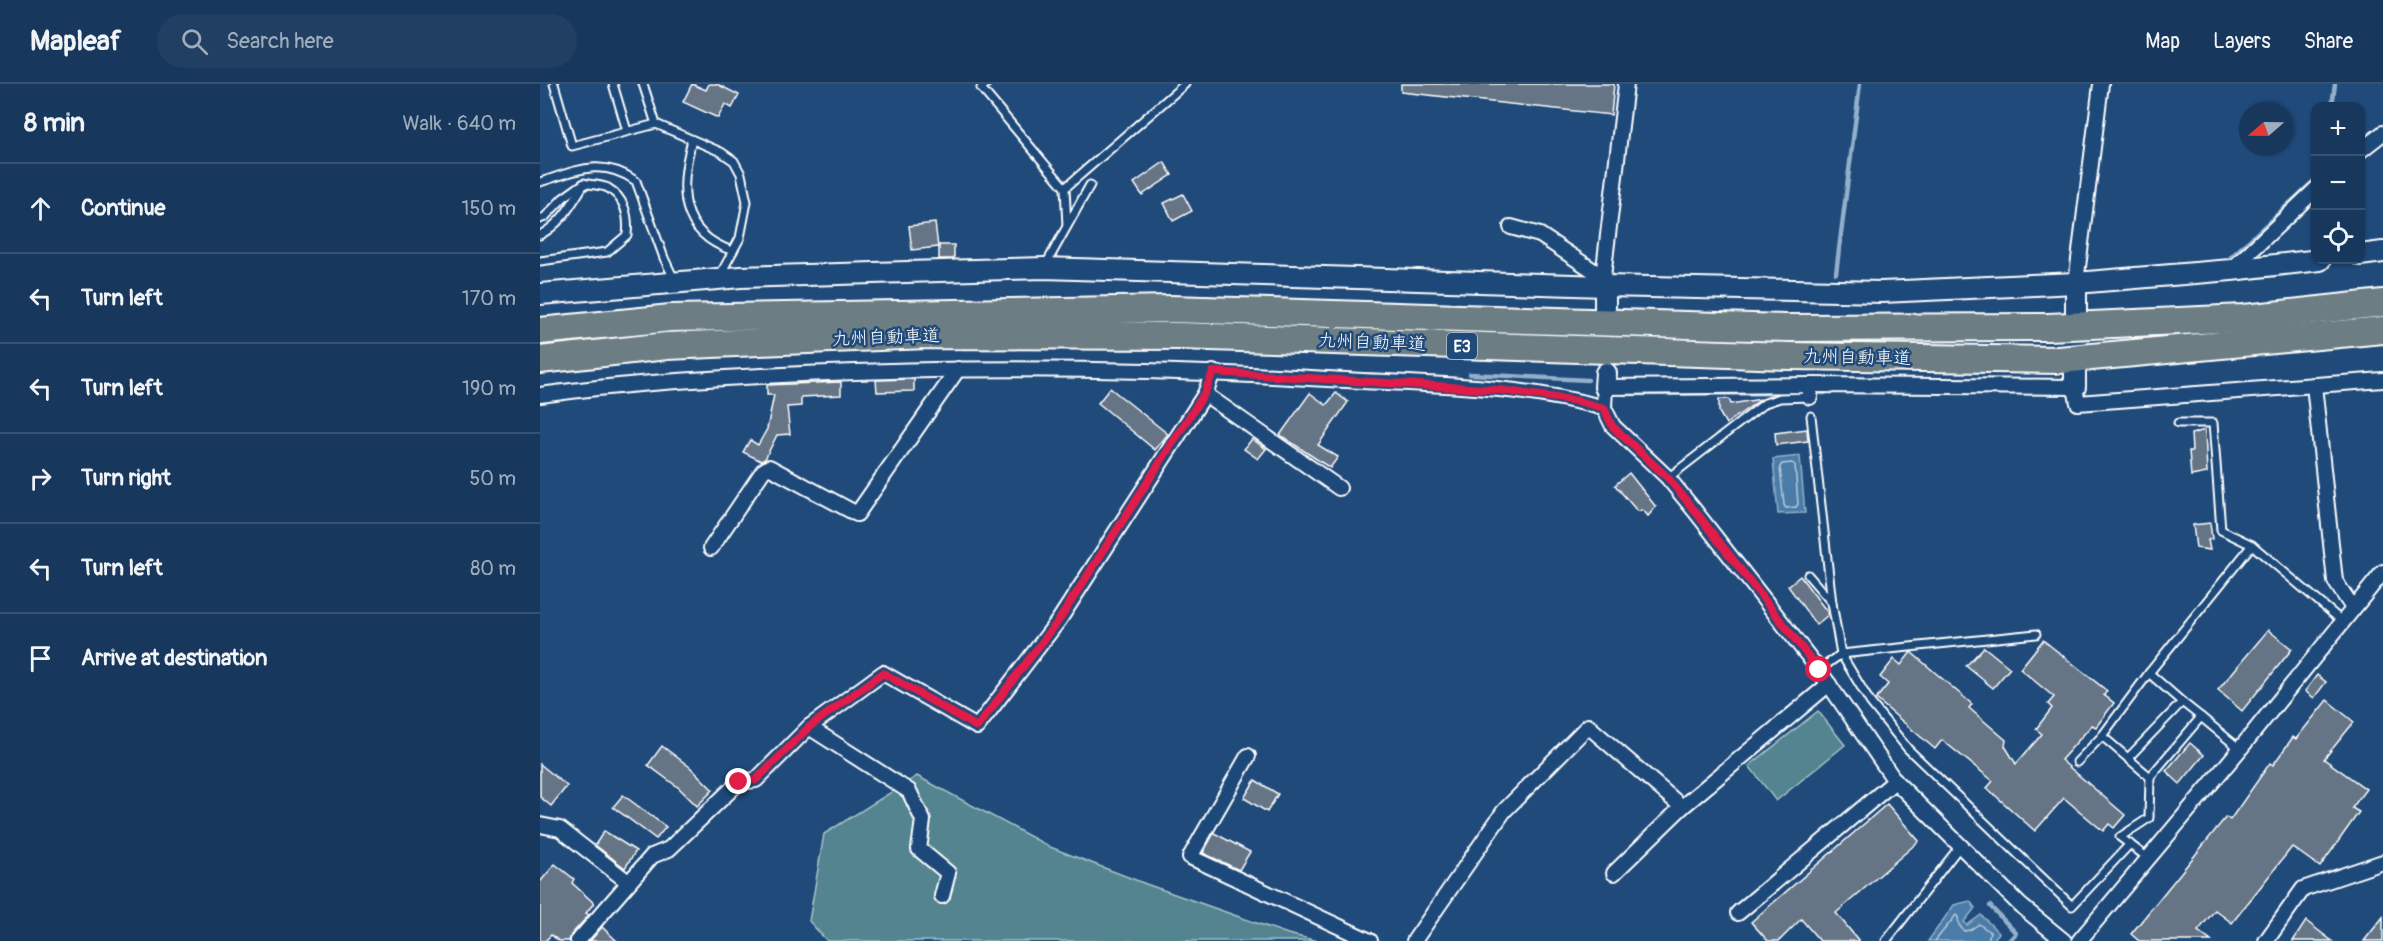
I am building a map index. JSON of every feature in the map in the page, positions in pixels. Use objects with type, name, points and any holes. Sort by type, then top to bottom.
[{"type":"highway","name":"九州自動車道","points":[[540,331],[671,318],[1172,309],[1785,328],[2048,327],[2244,318],[2383,303]]},
{"type":"highway","name":"九州自動車道","points":[[540,360],[667,346],[927,335],[1179,336],[1755,355],[2059,360],[2383,330]]},
{"type":"street","points":[[1605,310],[1603,283],[1626,84]]},
{"type":"street","points":[[2076,312],[2076,283],[2101,84]]},
{"type":"street","points":[[2365,148],[2383,133]]},
{"type":"street","points":[[2231,270],[2311,194]]},
{"type":"street","points":[[1511,227],[1540,235],[1603,283]]},
{"type":"street","points":[[540,294],[718,279],[1044,268],[1882,292],[2076,283],[2311,261]]},
{"type":"street","points":[[711,548],[762,471],[769,467],[858,514],[958,369]]},
{"type":"street","points":[[540,395],[608,386],[742,377],[958,369],[1077,369],[1213,372],[1499,390],[1578,401],[1604,408]]},
{"type":"street","points":[[578,941],[652,856],[669,849],[739,782],[756,780],[809,727],[883,673],[977,727],[1059,620],[1204,394],[1213,372]]},
{"type":"street","points":[[2064,941],[2020,905],[1895,781],[1819,670],[1668,478],[1612,426],[1604,408],[1606,380],[1810,391],[2075,379],[2078,403],[2383,380]]},
{"type":"street","points":[[2313,385],[2335,581],[2353,608]]},
{"type":"street","points":[[1204,394],[1339,488]]},
{"type":"street","points":[[2079,941],[2240,749],[2383,572]]},
{"type":"street","points":[[1614,873],[1682,807],[1829,684]]},
{"type":"street","points":[[1414,941],[1504,811],[1588,726],[1682,807]]},
{"type":"street","points":[[809,727],[909,791],[923,820],[919,849],[948,873],[942,896]]},
{"type":"street","points":[[1248,756],[1190,857],[1370,941]]},
{"type":"street","points":[[1738,913],[1895,781]]},
{"type":"street","points":[[540,825],[560,829],[628,882]]},
{"type":"street","points":[[2266,941],[2302,889],[2383,862]]},
{"type":"lane","points":[[554,84],[572,146],[656,124],[734,161],[747,192],[747,202],[740,238],[718,279]]},
{"type":"lane","points":[[613,84],[627,131]]},
{"type":"lane","points":[[643,84],[656,124]]},
{"type":"lane","points":[[986,84],[981,88],[1065,188],[1067,226]]},
{"type":"lane","points":[[1065,188],[1185,84]]},
{"type":"lane","points":[[692,140],[683,186],[691,217],[707,241],[733,251]]},
{"type":"lane","points":[[540,182],[591,167],[614,168],[636,181],[676,284]]},
{"type":"lane","points":[[540,235],[552,229],[565,215],[584,183]]},
{"type":"lane","points":[[540,219],[584,183],[607,188],[621,201],[629,218],[627,235],[607,252],[540,261]]},
{"type":"lane","points":[[1044,268],[1090,185]]},
{"type":"lane","points":[[1668,478],[1765,403],[1810,391]]},
{"type":"lane","points":[[1811,416],[1832,603],[1841,654],[1869,702],[1908,749],[2072,906],[2130,844]]},
{"type":"lane","points":[[2178,423],[2213,423],[2221,530],[2252,545],[2343,622]]},
{"type":"lane","points":[[2077,762],[2102,736],[2149,673],[2252,545]]},
{"type":"lane","points":[[1808,575],[1832,603]]},
{"type":"lane","points":[[1819,670],[1841,654],[2036,634]]},
{"type":"lane","points":[[2149,673],[2240,749]]},
{"type":"lane","points":[[2128,758],[2182,702]]},
{"type":"lane","points":[[2148,858],[2120,837],[2149,818],[2150,777],[2201,717]]},
{"type":"lane","points":[[2102,736],[2150,777]]},
{"type":"lane","points":[[1886,941],[1960,845]]},
{"type":"green space","points":[[1818,711],[1845,745],[1776,801],[1749,766]]},
{"type":"green space","points":[[917,776],[1050,847],[1288,934],[1318,941],[827,941],[809,921],[824,834]]},
{"type":"water","points":[[1800,456],[1805,513],[1778,514],[1773,459]]},
{"type":"water","points":[[1970,901],[1975,908],[1964,922],[1967,925],[1981,915],[1999,933],[1992,941],[1928,941],[1954,905]]},
{"type":"building","points":[[692,84],[706,90],[709,84],[717,84],[739,95],[732,108],[725,104],[718,118],[683,102]]},
{"type":"building","points":[[1401,84],[1614,84],[1611,115],[1401,92]]},
{"type":"building","points":[[1164,162],[1172,175],[1142,195],[1134,183]]},
{"type":"building","points":[[1183,194],[1192,211],[1173,221],[1164,203]]},
{"type":"building","points":[[935,223],[938,247],[912,250],[909,226]]},
{"type":"building","points":[[939,245],[954,245],[954,259],[939,259]]},
{"type":"building","points":[[914,379],[914,391],[877,392],[876,380]]},
{"type":"building","points":[[841,382],[841,395],[801,397],[801,406],[787,407],[790,434],[777,435],[765,459],[761,461],[743,452],[750,440],[758,445],[767,429],[774,395],[767,395],[767,385]]},
{"type":"building","points":[[1110,388],[1168,434],[1155,450],[1098,403]]},
{"type":"building","points":[[1310,393],[1326,405],[1336,393],[1348,402],[1318,445],[1338,457],[1330,468],[1280,435]]},
{"type":"building","points":[[1719,399],[1729,399],[1731,404],[1761,399],[1726,424],[1719,412]]},
{"type":"building","points":[[1807,429],[1808,441],[1776,445],[1775,433]]},
{"type":"building","points":[[2205,430],[2207,473],[2191,476],[2189,451],[2192,451],[2191,434]]},
{"type":"building","points":[[1252,439],[1266,449],[1258,459],[1244,449]]},
{"type":"building","points":[[1629,473],[1656,507],[1648,516],[1643,510],[1637,511],[1615,485]]},
{"type":"building","points":[[2210,523],[2212,539],[2208,540],[2210,550],[2196,548],[2193,525]]},
{"type":"building","points":[[1800,576],[1828,613],[1816,625],[1788,586]]},
{"type":"building","points":[[2268,630],[2292,649],[2242,711],[2218,690]]},
{"type":"building","points":[[2043,640],[2107,691],[2104,695],[2114,703],[2096,727],[2092,725],[2061,760],[2125,815],[2114,828],[2109,824],[2103,831],[2064,798],[2035,831],[1987,788],[1993,781],[1942,740],[1935,749],[1876,699],[1888,684],[1880,677],[1894,659],[1901,665],[1911,652],[1972,704],[1969,708],[2006,740],[2005,746],[2016,764],[2042,734],[2036,729],[2052,708],[2048,704],[2054,697],[2020,669]]},
{"type":"building","points":[[1984,647],[2010,668],[1993,688],[1966,666]]},
{"type":"building","points":[[2317,675],[2326,682],[2314,698],[2305,691]]},
{"type":"building","points":[[2327,700],[2354,722],[2324,759],[2366,789],[2352,808],[2359,812],[2320,867],[2292,847],[2232,923],[2215,910],[2198,931],[2211,941],[2139,941],[2131,934],[2226,817],[2230,820],[2270,763],[2273,765],[2293,737],[2296,739]]},
{"type":"building","points":[[2190,743],[2204,755],[2180,784],[2166,771]]},
{"type":"building","points":[[662,746],[690,767],[713,790],[697,806],[679,788],[648,765]]},
{"type":"building","points":[[540,764],[567,786],[551,806],[540,797]]},
{"type":"building","points":[[1255,780],[1278,794],[1267,812],[1244,798]]},
{"type":"building","points":[[623,795],[666,827],[656,839],[613,807]]},
{"type":"building","points":[[1887,804],[1919,841],[1836,913],[1859,941],[1820,941],[1801,919],[1779,941],[1768,941],[1751,922]]},
{"type":"building","points":[[604,831],[636,851],[625,868],[595,845]]},
{"type":"building","points":[[1214,833],[1250,852],[1239,870],[1203,853]]},
{"type":"building","points":[[555,864],[574,879],[572,883],[594,903],[586,913],[589,915],[571,935],[569,941],[559,941],[551,935],[545,941],[540,941],[540,882]]},
{"type":"building","points":[[2383,917],[2383,941],[2364,941]]},
{"type":"building","points":[[2306,921],[2332,941],[2293,941]]},
{"type":"building","points":[[602,927],[617,941],[590,941]]},
{"type":"waterway","points":[[1836,273],[1860,84]]},
{"type":"waterway","points":[[2333,102],[2335,84]]},
{"type":"waterway","points":[[2228,260],[2311,184]]},
{"type":"waterway","points":[[1470,374],[1588,380]]},
{"type":"waterway","points":[[1625,394],[1825,393]]},
{"type":"waterway","points":[[1990,906],[2016,933],[2009,941]]},
{"type":"tunnel","points":[[2075,371],[2076,312]]},
{"type":"route","points":[[739,782],[756,780],[809,727],[883,673],[977,727],[1059,620],[1204,394],[1213,372],[1499,390],[1578,401],[1604,408],[1612,426],[1668,478],[1819,670]]}]
